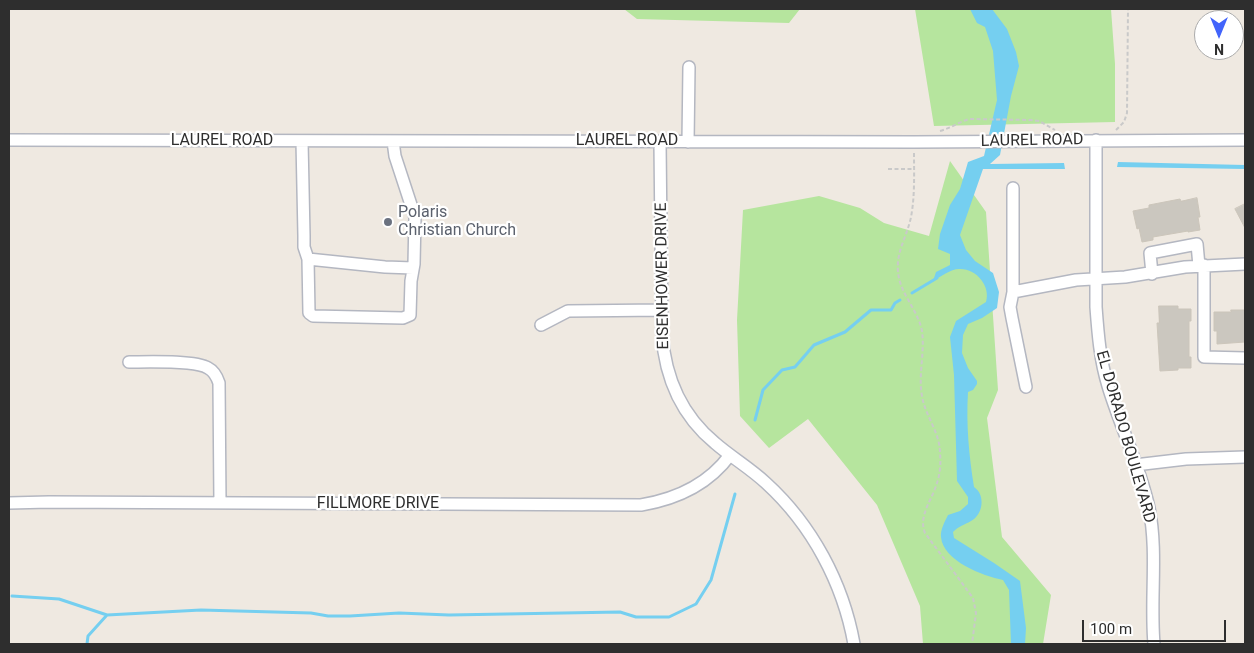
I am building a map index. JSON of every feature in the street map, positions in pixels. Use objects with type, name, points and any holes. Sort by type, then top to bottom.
[{"type":"street","points":[[688,142],[689,67]]},
{"type":"street","name":"LAUREL ROAD","points":[[9,140],[914,142],[1245,140]]},
{"type":"street","name":"EL DORADO BOULEVARD","points":[[1096,140],[1098,334],[1108,385],[1149,508],[1152,533],[1154,644]]},
{"type":"street","points":[[302,141],[304,242],[308,259],[309,313],[313,316],[403,318],[410,315],[415,217],[395,156],[393,141]]},
{"type":"street","name":"EISENHOWER DRIVE","points":[[660,142],[662,310],[665,359],[671,384],[690,419],[703,434],[766,483],[784,501],[814,541],[837,586],[846,609],[854,644]]},
{"type":"street","points":[[1013,188],[1013,292],[1010,307],[1026,387]]},
{"type":"street","points":[[1152,274],[1150,253],[1196,244],[1202,265],[1204,357],[1245,358]]},
{"type":"street","points":[[308,259],[413,268]]},
{"type":"street","points":[[1013,292],[1076,280],[1152,274],[1202,265],[1245,264]]},
{"type":"street","points":[[541,325],[568,311],[662,310]]},
{"type":"street","points":[[129,362],[200,364],[212,370],[216,376],[219,383],[220,503]]},
{"type":"street","name":"FILLMORE DRIVE","points":[[9,503],[641,505],[658,502],[686,492],[701,484],[730,455]]},
{"type":"street","points":[[1135,464],[1186,459],[1245,457]]},
{"type":"path","points":[[1110,133],[1124,122],[1127,113],[1128,9]]},
{"type":"path","points":[[939,132],[953,128],[962,121],[974,119],[1024,119],[1039,121],[1050,129],[1060,132]]},
{"type":"path","points":[[914,142],[912,208],[908,228],[897,260],[898,275],[902,289],[922,331],[921,395],[939,440],[940,453],[940,475],[922,524],[925,533],[973,598],[976,613],[972,644]]},
{"type":"path","points":[[888,169],[914,169]]},
{"type":"green space","points":[[624,9],[800,9],[789,23],[637,19]]},
{"type":"green space","points":[[915,9],[1111,9],[1115,64],[1115,122],[934,126]]},
{"type":"green space","points":[[950,161],[986,212],[998,390],[987,418],[1002,537],[1051,595],[1043,644],[923,644],[920,606],[877,505],[808,419],[769,448],[740,416],[737,320],[743,210],[819,196],[860,208],[884,223],[929,236]]},
{"type":"water","points":[[970,9],[992,9],[1007,29],[1019,66],[1011,96],[1000,155],[990,164],[1064,163],[1065,169],[983,169],[960,235],[966,250],[975,261],[993,273],[999,292],[997,308],[982,318],[968,324],[963,335],[962,353],[968,368],[977,381],[973,390],[968,392],[967,404],[969,452],[974,487],[980,495],[981,505],[975,518],[953,532],[954,538],[1020,581],[1026,628],[1025,644],[1011,644],[1009,590],[1003,580],[975,571],[956,560],[943,546],[941,537],[948,515],[960,511],[968,504],[968,497],[957,481],[954,375],[950,337],[956,321],[986,302],[987,296],[981,279],[965,269],[953,270],[933,281],[936,272],[950,265],[950,254],[938,249],[940,234],[950,205],[960,189],[968,162],[984,156],[997,100],[993,51],[985,27],[977,23]]},
{"type":"water","points":[[1118,162],[1245,165],[1245,169],[1117,167]]},
{"type":"building","points":[[1197,198],[1200,230],[1153,237],[1153,240],[1142,242],[1133,211],[1149,208],[1149,205]]},
{"type":"building","points":[[1245,204],[1245,228],[1235,209]]},
{"type":"building","points":[[1159,306],[1178,306],[1178,309],[1191,309],[1189,357],[1191,357],[1191,368],[1160,371],[1157,323],[1159,323]]},
{"type":"building","points":[[1231,310],[1245,310],[1245,342],[1217,344],[1217,331],[1214,331],[1214,312],[1231,312]]},
{"type":"waterway","points":[[912,293],[937,278]]},
{"type":"waterway","points":[[755,420],[763,390],[782,370],[795,367],[814,345],[845,332],[871,310],[891,310],[895,303],[900,300]]},
{"type":"waterway","points":[[12,596],[59,599],[107,615],[201,610],[311,613],[328,616],[399,613],[449,615],[620,612],[636,617],[669,617],[696,604],[711,580],[735,494]]},
{"type":"waterway","points":[[87,644],[88,636],[107,615]]},
{"type":"place","name":"Polaris Christian Church","points":[[388,222]]}]
